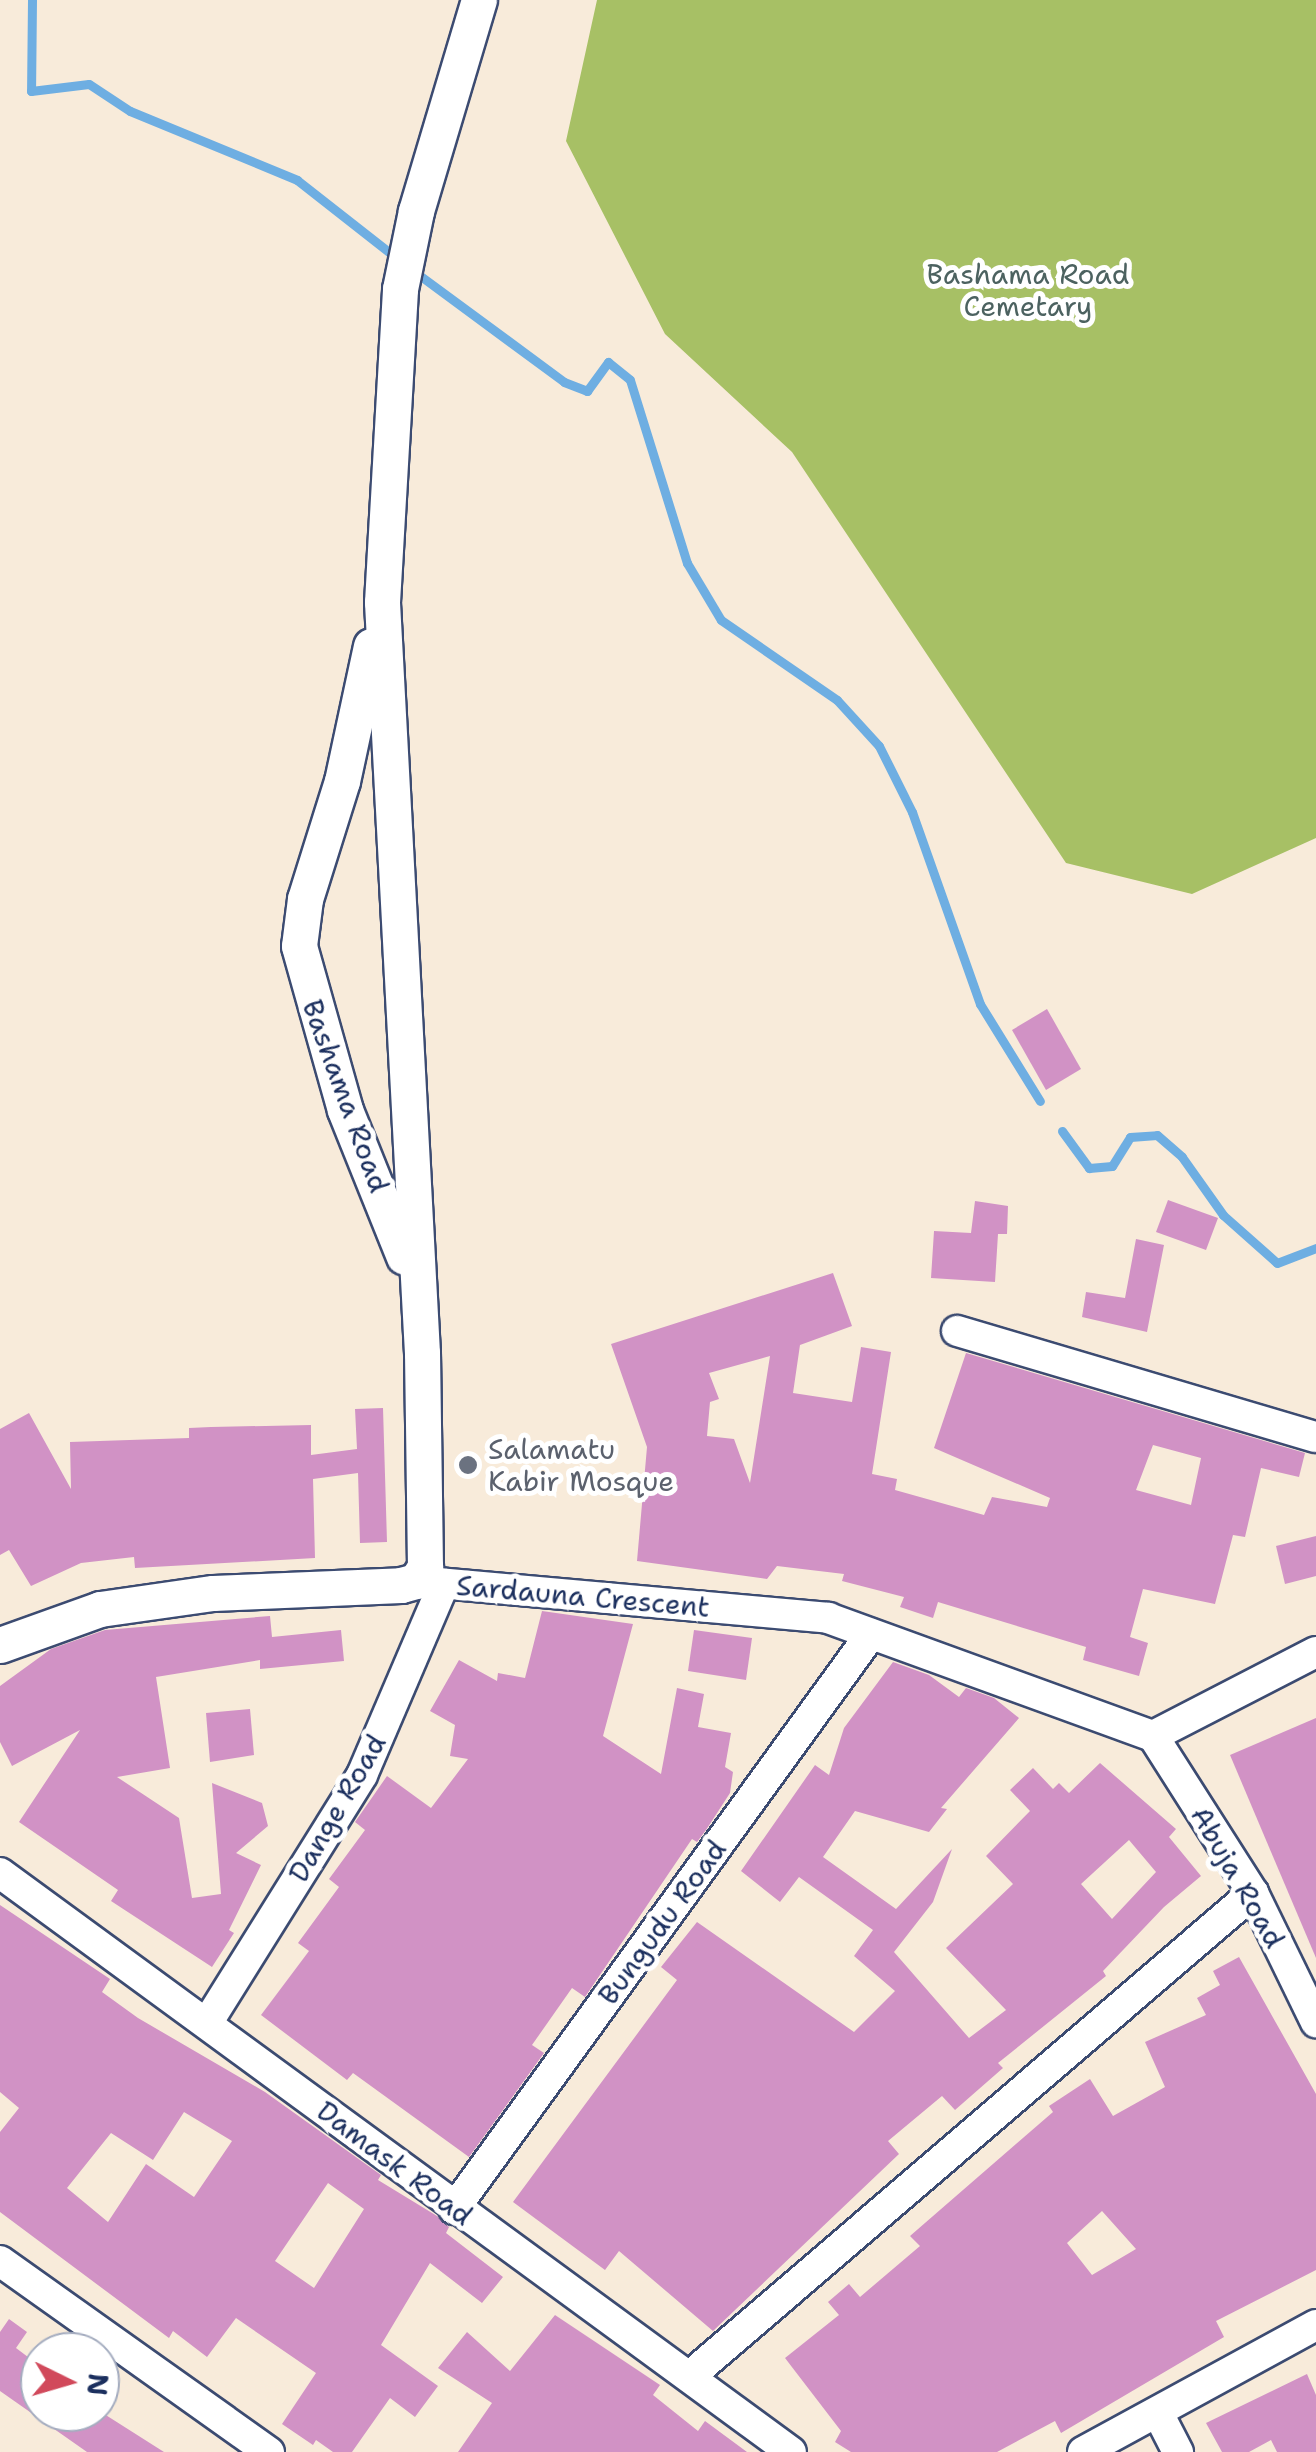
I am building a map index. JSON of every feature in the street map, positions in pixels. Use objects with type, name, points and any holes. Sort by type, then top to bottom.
[{"type":"street","name":"Bashama Road","points":[[430,1582],[424,1567],[418,1296],[382,602],[400,289],[416,211],[479,0]]},
{"type":"street","name":"Bashama Road","points":[[382,602],[342,781],[305,899],[300,946],[345,1110],[418,1296]]},
{"type":"street","points":[[957,1331],[1316,1437]]},
{"type":"street","name":"Sardauna Crescent","points":[[0,1646],[100,1609],[213,1593],[430,1582],[828,1618],[1153,1736]]},
{"type":"street","name":"Dange Road","points":[[209,2020],[362,1775],[430,1582]]},
{"type":"street","name":"Bungudu Road","points":[[454,2209],[871,1634]]},
{"type":"street","points":[[1153,1736],[1316,1652]]},
{"type":"street","name":"Abuja Road","points":[[1153,1736],[1252,1894],[1316,2022]]},
{"type":"street","name":"Damask Road","points":[[0,1872],[209,2020],[454,2209],[790,2452]]},
{"type":"street","points":[[690,2376],[1252,1894]]},
{"type":"street","points":[[0,2261],[269,2452]]},
{"type":"street","points":[[1083,2452],[1316,2325]]},
{"type":"street","points":[[1158,2412],[1178,2452]]},
{"type":"green space","name":"Bashama Road Cemetary","points":[[597,0],[1316,0],[1316,838],[1192,894],[1066,863],[792,452],[665,334],[566,141]]},
{"type":"building","points":[[1047,1009],[1081,1069],[1046,1090],[1012,1030]]},
{"type":"building","points":[[1168,1200],[1218,1218],[1206,1250],[1156,1232]]},
{"type":"building","points":[[975,1201],[1008,1206],[1007,1234],[998,1234],[995,1282],[931,1278],[934,1231],[971,1233]]},
{"type":"building","points":[[1136,1239],[1164,1245],[1147,1332],[1082,1317],[1086,1292],[1125,1298]]},
{"type":"building","points":[[833,1273],[852,1326],[800,1345],[793,1393],[852,1402],[861,1347],[891,1352],[872,1474],[897,1479],[895,1490],[984,1515],[992,1497],[1047,1507],[1050,1498],[934,1448],[966,1353],[1305,1453],[1299,1477],[1261,1468],[1245,1537],[1233,1535],[1215,1604],[1143,1589],[1130,1637],[1148,1643],[1139,1676],[1083,1660],[1086,1647],[938,1602],[933,1618],[900,1607],[904,1597],[842,1581],[844,1574],[777,1566],[767,1579],[637,1561],[647,1447],[611,1344]],"holes":[[[770,1356],[755,1451],[750,1483],[734,1439],[707,1436],[710,1402],[719,1399],[709,1373]],[[1153,1445],[1201,1458],[1191,1505],[1136,1490]]]},
{"type":"building","points":[[383,1408],[387,1542],[360,1543],[358,1473],[313,1479],[315,1558],[135,1568],[134,1557],[81,1563],[31,1586],[9,1550],[0,1555],[0,1429],[29,1413],[71,1489],[70,1442],[189,1438],[189,1428],[311,1425],[311,1455],[357,1449],[355,1409]]},
{"type":"building","points":[[1316,1536],[1316,1576],[1285,1584],[1276,1546]]},
{"type":"building","points":[[542,1611],[633,1624],[603,1736],[661,1774],[677,1688],[704,1694],[698,1727],[731,1733],[725,1767],[733,1772],[730,1793],[706,1830],[697,1842],[692,1839],[585,1997],[572,1988],[532,2045],[544,2053],[469,2157],[353,2073],[347,2080],[261,2015],[309,1951],[298,1943],[339,1887],[329,1879],[365,1830],[355,1822],[387,1776],[431,1808],[468,1759],[450,1756],[455,1725],[430,1711],[459,1660],[497,1681],[498,1673],[525,1678]]},
{"type":"building","points":[[270,1616],[272,1637],[341,1630],[344,1661],[260,1669],[260,1660],[156,1677],[170,1768],[117,1777],[179,1818],[192,1898],[221,1894],[212,1783],[262,1803],[268,1826],[236,1853],[261,1865],[229,1930],[234,1933],[212,1967],[111,1901],[118,1890],[19,1822],[80,1730],[12,1766],[0,1742],[0,1686],[51,1649],[105,1630]]},
{"type":"building","points":[[694,1630],[752,1638],[746,1680],[688,1671]]},
{"type":"building","points":[[893,1662],[929,1675],[959,1697],[966,1688],[994,1698],[1019,1718],[941,1808],[947,1809],[929,1832],[855,1811],[823,1857],[896,1909],[952,1849],[933,1902],[894,1952],[969,2038],[1006,2010],[946,1948],[1013,1884],[986,1856],[1030,1811],[1010,1790],[1033,1768],[1053,1789],[1059,1783],[1069,1793],[1100,1763],[1176,1829],[1169,1837],[1201,1876],[1164,1907],[1103,1971],[1106,1976],[998,2063],[1003,2068],[955,2110],[942,2096],[888,2141],[899,2154],[713,2331],[619,2251],[605,2270],[513,2202],[677,1980],[661,1967],[697,1922],[854,2032],[895,1991],[854,1956],[873,1930],[799,1877],[780,1902],[741,1871],[815,1765],[829,1775],[844,1728]],"holes":[[[1129,1840],[1156,1872],[1112,1919],[1081,1884]]]},
{"type":"building","points":[[250,1709],[254,1755],[210,1762],[206,1713]]},
{"type":"building","points":[[1316,1718],[1316,1958],[1230,1755]]},
{"type":"building","points":[[0,1905],[110,1979],[102,1992],[138,2018],[265,2092],[381,2175],[378,2180],[437,2216],[449,2227],[446,2233],[503,2277],[482,2303],[430,2263],[381,2345],[438,2386],[415,2417],[390,2398],[352,2452],[333,2452],[316,2440],[313,2445],[282,2424],[316,2373],[236,2318],[207,2357],[173,2331],[169,2338],[0,2212],[0,2132],[19,2108],[0,2092]],"holes":[[[184,2112],[232,2141],[194,2197],[146,2164],[108,2222],[67,2188],[111,2133],[153,2160]],[[328,2183],[364,2209],[314,2288],[275,2261]]]},
{"type":"building","points":[[1239,1957],[1316,2094],[1316,2270],[1216,2321],[1224,2337],[1061,2433],[1055,2421],[997,2452],[851,2452],[835,2442],[841,2431],[785,2358],[839,2315],[828,2302],[849,2284],[860,2297],[920,2246],[910,2236],[1053,2112],[1049,2106],[1090,2079],[1113,2116],[1165,2087],[1145,2042],[1206,2015],[1197,1998],[1220,1985],[1213,1971]],"holes":[[[1102,2211],[1136,2249],[1092,2275],[1067,2243]]]},
{"type":"building","points":[[555,2315],[660,2385],[653,2395],[698,2431],[705,2421],[747,2452],[458,2452],[492,2403],[438,2368],[467,2332],[510,2371]]},
{"type":"building","points":[[9,2319],[27,2332],[20,2332],[16,2348],[20,2351],[20,2405],[0,2391],[0,2332]]},
{"type":"building","points":[[1307,2374],[1316,2395],[1316,2452],[1277,2452],[1271,2440],[1249,2452],[1222,2452],[1206,2423]]},
{"type":"building","points":[[120,2424],[164,2452],[87,2452],[58,2432],[120,2432]]},
{"type":"waterway","points":[[32,0],[31,91],[89,84],[130,111],[297,180],[399,260]]},
{"type":"waterway","points":[[411,269],[564,382],[587,391],[608,362],[630,380],[687,563],[721,620],[837,700],[879,746],[912,812],[980,1004],[1040,1101]]},
{"type":"waterway","points":[[1062,1131],[1089,1168],[1112,1166],[1130,1137],[1157,1135],[1182,1157],[1223,1215],[1277,1263],[1316,1248]]},
{"type":"place","name":"Salamatu Kabir Mosque","points":[[468,1465]]}]
